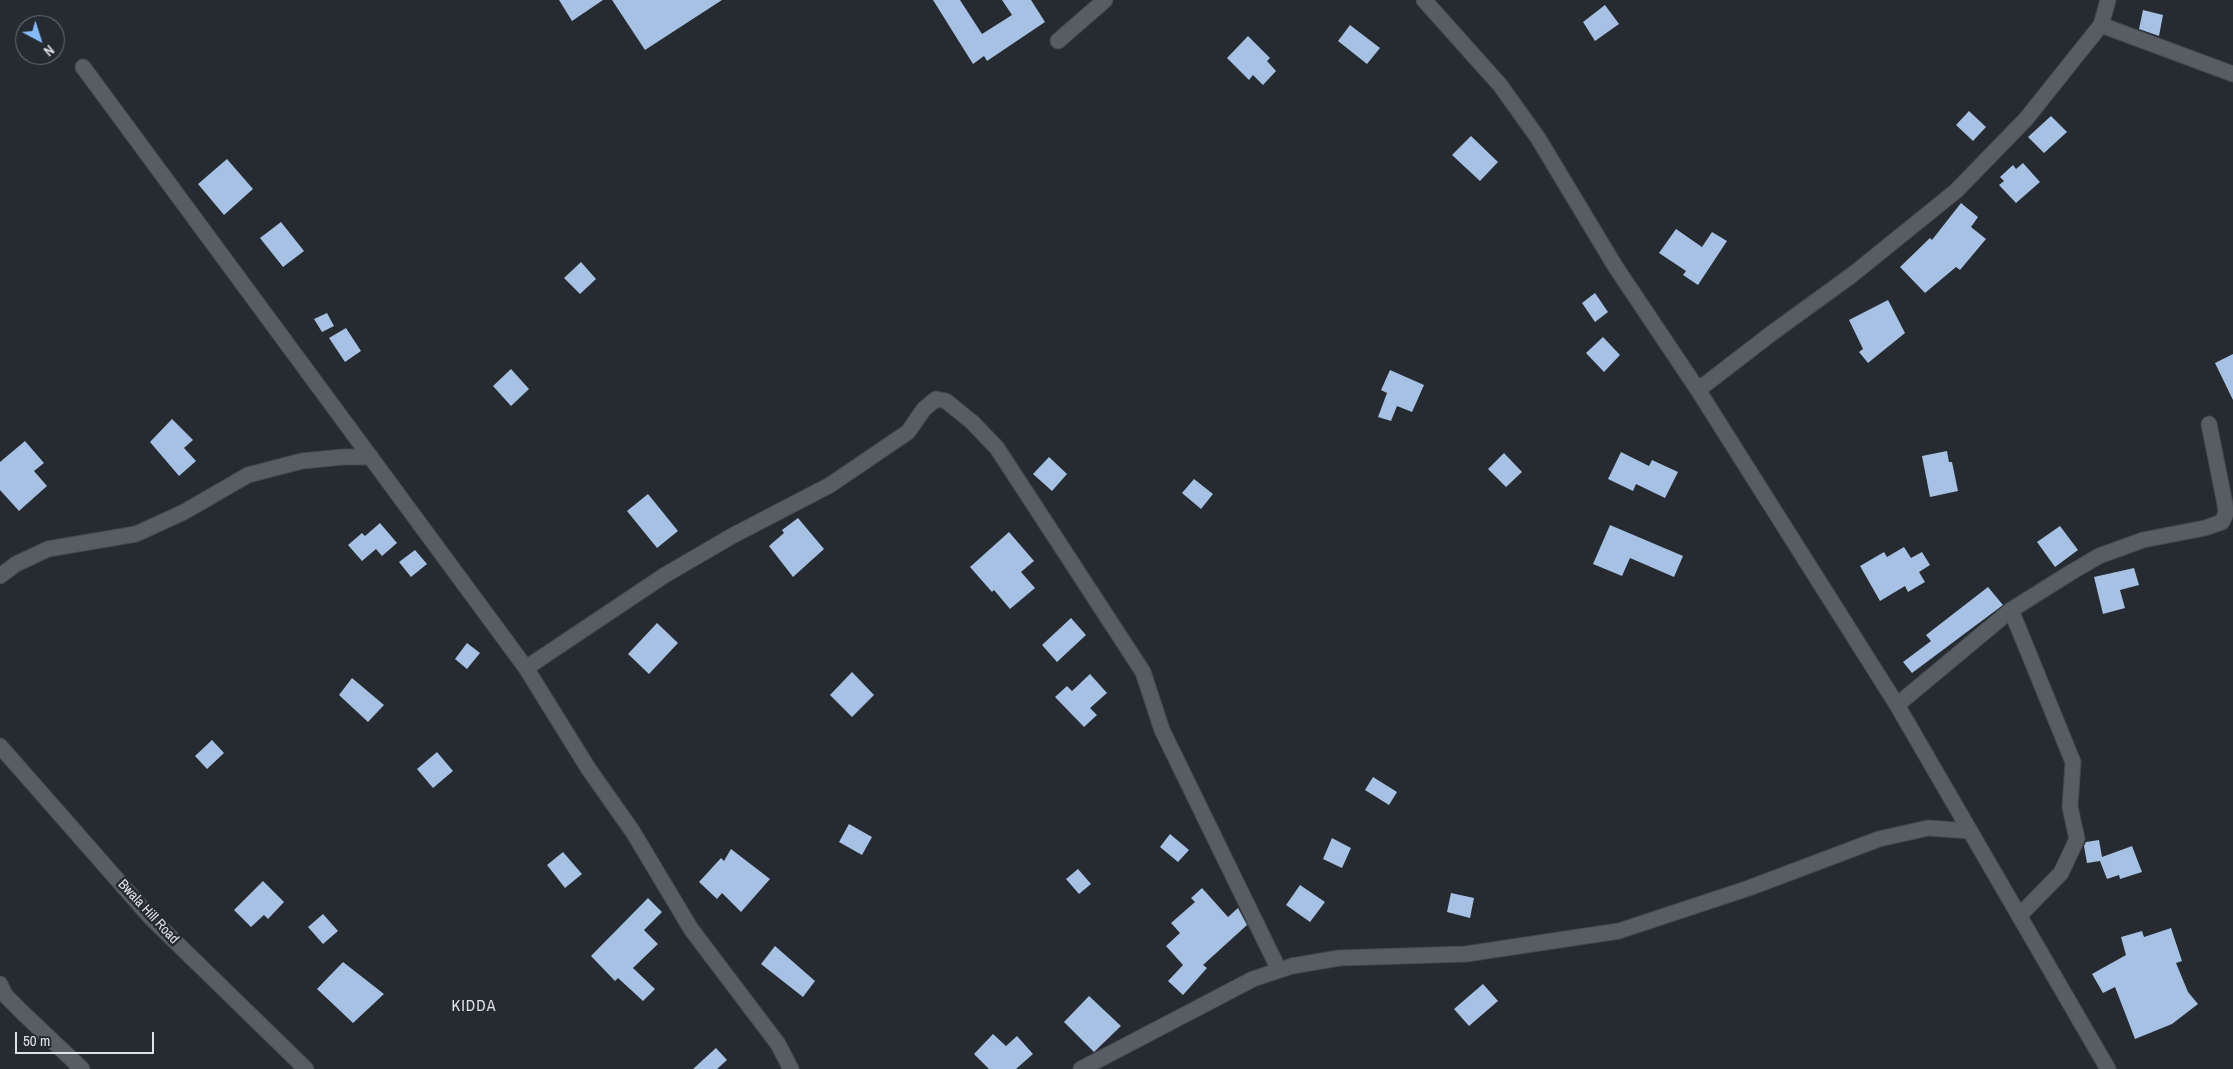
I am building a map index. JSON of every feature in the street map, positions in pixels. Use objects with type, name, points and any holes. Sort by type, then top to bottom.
[{"type":"street","points":[[1058,41],[1105,0]]},
{"type":"street","points":[[1424,0],[1506,92],[1538,138],[1615,266],[1698,390],[1897,705],[2108,1069]]},
{"type":"street","points":[[1698,390],[1852,275],[1956,191],[2026,119],[2100,25],[2108,0]]},
{"type":"street","points":[[2100,25],[2233,74]]},
{"type":"street","points":[[83,67],[526,668],[588,768],[633,832],[691,929],[778,1044],[791,1069]]},
{"type":"street","points":[[526,668],[665,575],[732,536],[830,485],[908,432],[924,409],[936,399],[946,401],[972,422],[997,448],[1143,672],[1162,730],[1278,970]]},
{"type":"street","points":[[1897,705],[2011,610],[2099,556],[2143,540],[2205,528],[2222,522],[2226,513],[2225,504],[2209,424]]},
{"type":"street","points":[[0,576],[16,564],[48,549],[136,534],[184,512],[248,475],[302,461],[371,457]]},
{"type":"street","points":[[2011,610],[2073,762],[2070,807],[2077,839],[2061,873],[2019,916]]},
{"type":"street","name":"Bwala Hill Road","points":[[0,746],[151,918],[306,1069]]},
{"type":"street","points":[[1081,1069],[1253,979],[1292,966],[1339,958],[1466,954],[1619,931],[1749,888],[1879,839],[1928,828],[1970,832]]},
{"type":"street","points":[[0,984],[5,995],[22,1013],[82,1069]]},
{"type":"building","points":[[559,0],[603,0],[572,21]]},
{"type":"building","points":[[612,0],[722,0],[645,50]]},
{"type":"building","points":[[933,0],[960,0],[982,34],[1012,15],[1002,0],[1031,0],[1045,22],[987,61],[984,56],[973,64]]},
{"type":"building","points":[[1605,5],[1619,24],[1595,41],[1583,22]]},
{"type":"building","points":[[2143,10],[2163,15],[2159,36],[2139,29]]},
{"type":"building","points":[[1350,25],[1380,48],[1367,64],[1338,41]]},
{"type":"building","points":[[1248,36],[1270,58],[1267,61],[1276,71],[1263,85],[1253,75],[1249,80],[1227,58]]},
{"type":"building","points":[[1969,111],[1986,127],[1973,141],[1956,125]]},
{"type":"building","points":[[2051,116],[2067,132],[2044,153],[2028,137]]},
{"type":"building","points":[[1471,136],[1498,162],[1480,181],[1452,155]]},
{"type":"building","points":[[227,159],[253,189],[224,215],[198,184]]},
{"type":"building","points":[[2023,163],[2040,182],[2016,203],[1999,185],[2004,181],[2000,177],[2013,165],[2016,169]]},
{"type":"building","points":[[1961,203],[1978,217],[1971,227],[1986,239],[1960,270],[1956,267],[1925,293],[1900,267],[1930,238],[1932,240]]},
{"type":"building","points":[[281,222],[304,251],[283,267],[260,238]]},
{"type":"building","points":[[1676,229],[1702,247],[1712,232],[1727,241],[1698,285],[1683,275],[1686,271],[1659,253]]},
{"type":"building","points":[[581,262],[596,279],[580,294],[564,278]]},
{"type":"building","points":[[1595,293],[1608,312],[1595,322],[1582,303]]},
{"type":"building","points":[[1888,300],[1905,333],[1868,363],[1859,352],[1863,349],[1849,320]]},
{"type":"building","points":[[327,313],[334,326],[322,332],[314,319]]},
{"type":"building","points":[[346,328],[361,351],[345,362],[329,338]]},
{"type":"building","points":[[1603,337],[1620,355],[1604,372],[1586,353]]},
{"type":"building","points":[[2233,354],[2233,400],[2215,363]]},
{"type":"building","points":[[511,369],[529,389],[511,406],[493,386]]},
{"type":"building","points":[[1390,370],[1424,385],[1412,412],[1397,406],[1391,421],[1378,417],[1387,393],[1381,390]]},
{"type":"building","points":[[172,419],[193,440],[184,448],[196,461],[179,476],[150,442]]},
{"type":"building","points":[[25,441],[44,463],[34,471],[47,486],[19,511],[0,490],[0,462]]},
{"type":"building","points":[[1947,451],[1949,462],[1952,462],[1958,491],[1930,497],[1922,456]]},
{"type":"building","points":[[1621,452],[1649,466],[1652,460],[1678,472],[1665,498],[1636,484],[1633,491],[1608,479]]},
{"type":"building","points":[[1504,453],[1522,472],[1506,487],[1488,469]]},
{"type":"building","points":[[1049,457],[1067,474],[1052,491],[1033,474]]},
{"type":"building","points":[[1194,479],[1213,494],[1201,509],[1182,493]]},
{"type":"building","points":[[648,494],[678,531],[657,548],[627,511]]},
{"type":"building","points":[[798,518],[824,549],[793,577],[769,546],[784,533],[782,530]]},
{"type":"building","points":[[380,523],[397,543],[382,556],[376,549],[362,561],[348,545],[362,533],[365,536]]},
{"type":"building","points":[[1610,525],[1683,556],[1674,577],[1630,558],[1622,576],[1593,564]]},
{"type":"building","points":[[2060,526],[2078,550],[2055,567],[2037,542]]},
{"type":"building","points":[[1009,532],[1034,561],[1021,572],[1035,588],[1010,609],[994,590],[992,592],[970,567]]},
{"type":"building","points":[[1904,547],[1911,558],[1922,552],[1930,565],[1919,572],[1925,582],[1908,592],[1905,586],[1880,601],[1860,566],[1884,552],[1887,557]]},
{"type":"building","points":[[415,550],[427,564],[411,577],[399,562]]},
{"type":"building","points":[[2134,568],[2139,585],[2120,590],[2125,608],[2103,614],[2094,577]]},
{"type":"building","points":[[1988,587],[2003,605],[1912,673],[1903,662],[1931,641],[1926,635]]},
{"type":"building","points":[[1071,618],[1086,635],[1057,662],[1042,645]]},
{"type":"building","points":[[657,623],[678,643],[649,674],[628,654]]},
{"type":"building","points":[[467,643],[480,653],[467,669],[455,659]]},
{"type":"building","points":[[852,672],[874,695],[852,717],[830,695]]},
{"type":"building","points":[[1090,674],[1107,693],[1090,708],[1097,715],[1084,727],[1055,697],[1067,686],[1072,691]]},
{"type":"building","points":[[352,678],[384,705],[368,722],[339,695]]},
{"type":"building","points":[[212,740],[224,753],[207,769],[195,756]]},
{"type":"building","points":[[437,752],[453,771],[433,788],[417,769]]},
{"type":"building","points":[[1373,777],[1397,792],[1389,805],[1365,790]]},
{"type":"building","points":[[849,824],[872,837],[862,855],[839,842]]},
{"type":"building","points":[[1170,834],[1189,850],[1178,862],[1160,847]]},
{"type":"building","points":[[1332,838],[1351,848],[1342,868],[1323,859]]},
{"type":"building","points":[[2099,840],[2102,857],[2132,846],[2142,872],[2120,879],[2119,875],[2107,879],[2100,861],[2087,863],[2084,846],[2086,842]]},
{"type":"building","points":[[731,849],[770,879],[741,912],[722,893],[717,899],[699,882],[721,858],[724,861]]},
{"type":"building","points":[[563,852],[582,874],[565,888],[547,865]]},
{"type":"building","points":[[1078,869],[1091,884],[1079,894],[1066,879]]},
{"type":"building","points":[[263,881],[284,902],[268,919],[264,915],[251,927],[234,910]]},
{"type":"building","points":[[1300,885],[1325,902],[1310,922],[1286,905]]},
{"type":"building","points":[[1202,888],[1228,917],[1238,908],[1247,925],[1203,965],[1207,968],[1183,995],[1168,981],[1183,965],[1166,946],[1180,933],[1171,923],[1195,902],[1191,898]]},
{"type":"building","points":[[1451,893],[1474,898],[1470,918],[1447,912]]},
{"type":"building","points":[[648,898],[662,912],[644,930],[658,944],[633,968],[655,989],[643,1001],[618,978],[615,981],[591,956]]},
{"type":"building","points":[[323,914],[338,931],[323,944],[308,927]]},
{"type":"building","points":[[2171,928],[2182,961],[2176,963],[2188,992],[2198,1004],[2172,1024],[2135,1039],[2115,987],[2103,993],[2092,974],[2126,955],[2121,937],[2142,931],[2144,937]]},
{"type":"building","points":[[775,946],[815,981],[803,997],[761,964]]},
{"type":"building","points":[[343,962],[384,994],[353,1023],[317,989]]},
{"type":"building","points":[[1483,984],[1498,1001],[1469,1026],[1454,1009]]},
{"type":"building","points":[[1089,996],[1121,1026],[1094,1052],[1064,1022]]},
{"type":"building","points":[[993,1034],[1006,1046],[1017,1036],[1033,1054],[1016,1069],[989,1069],[974,1054]]},
{"type":"building","points":[[716,1048],[727,1060],[717,1069],[693,1069]]},
{"type":"district","name":"KIDDA","points":[[474,1007]]}]
